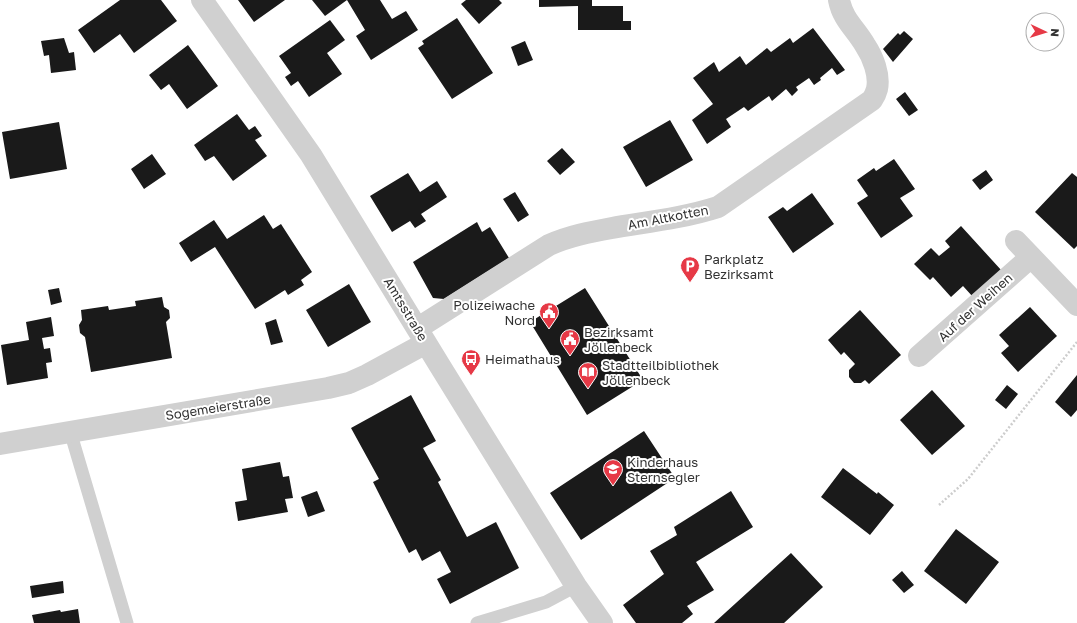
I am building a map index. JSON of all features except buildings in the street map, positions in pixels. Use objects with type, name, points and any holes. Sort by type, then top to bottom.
[{"type":"street","name":"Amtsstraße","points":[[202,0],[311,155],[576,586],[602,623]]},
{"type":"street","name":"Am Altkotten","points":[[422,335],[549,245],[561,239],[596,231],[700,213],[718,207],[872,100],[877,90],[878,78],[873,62],[866,45],[843,15],[839,0]]},
{"type":"street","points":[[1016,242],[1077,305]]},
{"type":"street","name":"Auf der Weihen","points":[[919,356],[1031,257]]},
{"type":"street","name":"Sogemeierstraße","points":[[0,444],[328,388],[349,383],[367,375],[422,335]]},
{"type":"lane","points":[[70,431],[127,623]]},
{"type":"lane","points":[[477,623],[546,602],[576,586]]},
{"type":"path","points":[[939,505],[968,479],[1077,342]]},
{"type":"place","name":"Parkplatz Bezirksamt","points":[[690,283]]},
{"type":"place","name":"Polizeiwache Nord","points":[[549,329]]},
{"type":"place","name":"Bezirksamt Jöllenbeck","points":[[570,356]]},
{"type":"place","name":"Heimathaus","points":[[471,376]]},
{"type":"place","name":"Stadtteilbibliothek Jöllenbeck","points":[[588,389]]},
{"type":"place","name":"Kinderhaus Sternsegler","points":[[613,486]]}]
